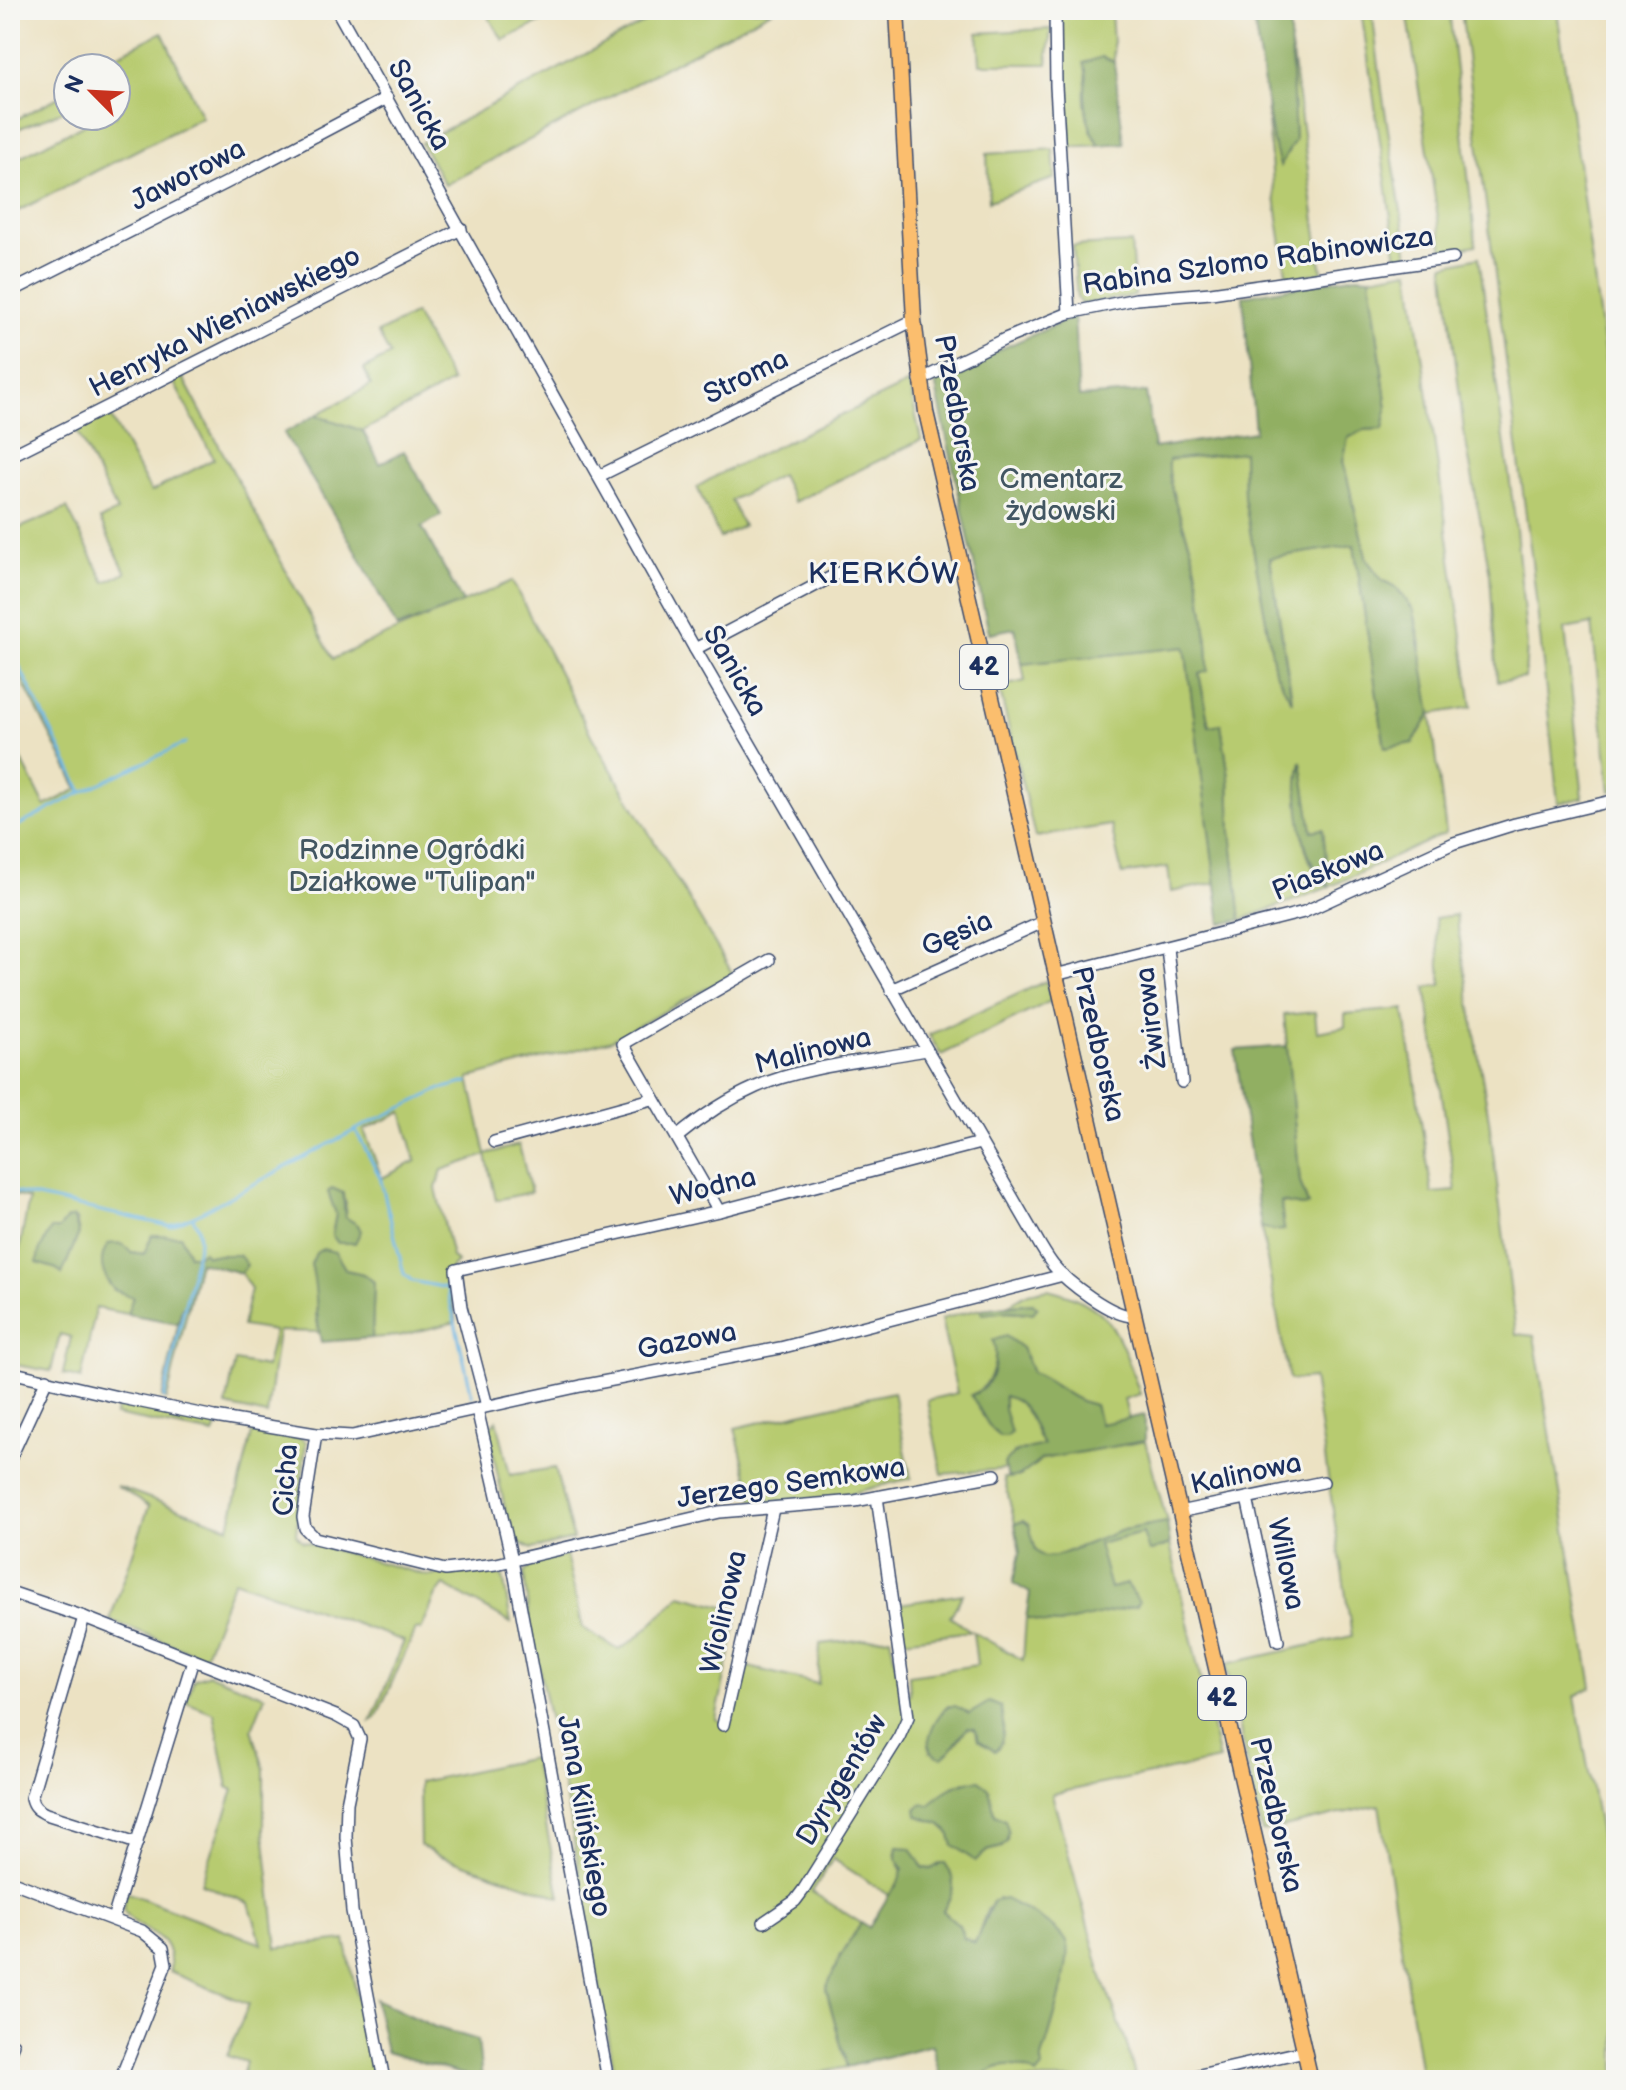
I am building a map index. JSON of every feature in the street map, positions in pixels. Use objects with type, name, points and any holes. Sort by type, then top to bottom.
[{"type":"main road","name":"Przedborska","points":[[897,10],[920,380],[1311,2080]]},
{"type":"street","name":"Sanicka","points":[[337,10],[695,649],[1036,1238],[1063,1275],[1118,1313],[1134,1316]]},
{"type":"street","points":[[1055,10],[1056,86],[1069,313]]},
{"type":"street","name":"Jaworowa","points":[[10,292],[387,98]]},
{"type":"street","name":"Henryka Wieniawskiego","points":[[10,456],[461,229]]},
{"type":"street","name":"Rabina Szlomo Rabinowicza","points":[[920,380],[1005,339],[1069,313],[1136,299],[1211,293],[1453,258]]},
{"type":"street","name":"Stroma","points":[[599,476],[914,320]]},
{"type":"street","points":[[695,649],[839,573]]},
{"type":"street","name":"Piaskowa","points":[[1055,975],[1304,912],[1454,843],[1515,824],[1616,800]]},
{"type":"street","name":"Gęsia","points":[[891,990],[1043,922]]},
{"type":"street","name":"Żwirowa","points":[[1167,948],[1182,1082]]},
{"type":"street","points":[[719,1211],[623,1044],[769,960]]},
{"type":"street","name":"Malinowa","points":[[677,1137],[708,1112],[758,1086],[810,1072],[926,1050]]},
{"type":"street","points":[[494,1142],[652,1099]]},
{"type":"street","name":"Wodna","points":[[482,1408],[456,1270],[719,1211],[980,1143]]},
{"type":"street","name":"Gazowa","points":[[316,1434],[352,1436],[780,1348],[1063,1275]]},
{"type":"street","name":"Cicha","points":[[10,1372],[122,1398],[316,1434],[303,1517],[305,1528],[315,1538],[438,1570],[512,1560]]},
{"type":"street","points":[[10,1459],[47,1379]]},
{"type":"street","points":[[482,1408],[512,1560]]},
{"type":"street","name":"Jerzego Semkowa","points":[[512,1560],[719,1512],[877,1497],[995,1475]]},
{"type":"street","name":"Kalinowa","points":[[1179,1512],[1323,1482]]},
{"type":"street","name":"Dyrygentów","points":[[764,1922],[795,1901],[804,1889],[899,1737],[908,1717],[877,1497]]},
{"type":"street","name":"Willowa","points":[[1247,1498],[1278,1641]]},
{"type":"street","name":"Wiolinowa","points":[[723,1725],[773,1509]]},
{"type":"street","name":"Jana Kilińskiego","points":[[512,1560],[608,2080]]},
{"type":"street","points":[[10,1592],[84,1617],[336,1716],[349,1722],[358,1732],[360,1739],[347,1803],[346,1837],[352,1911],[384,2080]]},
{"type":"street","points":[[84,1617],[31,1798],[36,1809],[46,1814],[137,1843]]},
{"type":"street","points":[[113,1919],[193,1660]]},
{"type":"street","points":[[10,1881],[40,1895],[142,1931],[163,1948],[166,1964],[120,2080]]},
{"type":"street","points":[[1178,2080],[1305,2051]]},
{"type":"green space","points":[[484,10],[567,10],[503,40]]},
{"type":"green space","points":[[667,10],[773,10],[445,185],[421,143]]},
{"type":"green space","points":[[1059,10],[1111,10],[1114,62],[1102,57],[1090,72],[1085,89],[1088,119],[1099,145],[1066,147],[1059,71]]},
{"type":"green space","points":[[1252,10],[1289,10],[1295,140],[1280,166],[1273,141]]},
{"type":"green space","points":[[1361,10],[1372,10],[1408,256],[1397,259]]},
{"type":"green space","points":[[1407,10],[1449,10],[1476,245],[1443,252]]},
{"type":"green space","points":[[1461,10],[1557,10],[1616,437],[1616,790],[1610,791],[1592,624],[1565,629],[1583,798],[1558,803],[1532,562]]},
{"type":"green space","points":[[1051,29],[1047,64],[980,64],[978,33]]},
{"type":"green space","points":[[162,32],[202,117],[10,215],[10,162],[69,132],[132,132],[132,52],[123,52]]},
{"type":"green space","points":[[1291,47],[1322,272],[1287,279],[1273,184],[1267,108],[1273,141],[1295,140]]},
{"type":"green space","points":[[1102,57],[1114,62],[1124,143],[1099,145],[1089,121],[1083,63]]},
{"type":"green space","points":[[52,100],[52,115],[10,135],[13,121]]},
{"type":"green space","points":[[1053,149],[1055,178],[989,201],[987,154]]},
{"type":"green space","points":[[1131,243],[1135,296],[1081,304],[1077,298],[1073,246]]},
{"type":"green space","points":[[1479,257],[1515,519],[1527,645],[1525,678],[1497,681],[1490,574],[1464,431],[1444,265]]},
{"type":"green space","points":[[1410,270],[1472,707],[1431,714],[1446,833],[1329,887],[1241,920],[1231,832],[1229,777],[1221,725],[1209,726],[1199,673],[1208,671],[1202,598],[1193,555],[1174,496],[1169,459],[1243,451],[1244,497],[1275,671],[1292,698],[1270,558],[1354,545],[1385,747],[1413,742],[1419,730],[1421,644],[1414,611],[1397,588],[1382,580],[1367,560],[1343,461],[1348,438],[1363,430],[1383,429],[1387,409],[1370,277]],"holes":[[[1301,764],[1312,831],[1323,830],[1328,886],[1317,874],[1305,845],[1301,813]]]},
{"type":"green space","name":"Cmentarz żydowski","points":[[1357,276],[1370,277],[1387,409],[1383,429],[1363,430],[1348,438],[1343,461],[1367,560],[1382,580],[1397,588],[1414,611],[1431,713],[1413,743],[1385,748],[1354,545],[1270,558],[1292,702],[1275,671],[1244,497],[1243,452],[1169,460],[1171,484],[1193,555],[1204,613],[1208,671],[1199,674],[1209,726],[1221,724],[1229,777],[1231,832],[1241,920],[1221,924],[1185,647],[1022,664],[1015,628],[989,633],[934,378],[1074,317],[1079,397],[1146,392],[1154,448],[1255,432],[1243,296]]},
{"type":"green space","points":[[415,314],[452,382],[363,431],[316,415],[371,385],[364,369],[390,355],[378,333]]},
{"type":"green space","name":"Rodzinne Ogródki Działkowe \"Tulipan\"","points":[[182,376],[333,659],[512,581],[592,737],[733,974],[612,1040],[469,1078],[486,1154],[519,1145],[531,1192],[496,1200],[486,1155],[442,1170],[436,1188],[452,1257],[457,1262],[450,1269],[456,1322],[398,1336],[372,1338],[374,1282],[363,1274],[346,1270],[335,1252],[311,1264],[317,1287],[319,1332],[278,1331],[267,1415],[226,1406],[235,1361],[266,1367],[274,1331],[242,1326],[251,1289],[241,1273],[243,1270],[206,1255],[189,1255],[173,1238],[152,1235],[144,1254],[131,1252],[107,1281],[114,1290],[133,1297],[127,1314],[96,1308],[81,1379],[63,1374],[71,1337],[60,1334],[51,1371],[10,1364],[10,1299],[29,1199],[10,1194],[10,824],[17,820],[10,806],[10,737],[45,806],[78,789],[10,657],[10,532],[67,508],[105,582],[126,573],[100,520],[117,511],[76,430],[110,416],[151,492],[214,459],[173,381]],"holes":[[[402,1112],[416,1161],[382,1178],[364,1130]],[[335,1190],[346,1202],[345,1217],[358,1225],[355,1243],[338,1243],[332,1235],[336,1214],[328,1192]],[[67,1219],[76,1219],[79,1233],[62,1274],[57,1269],[38,1263]]]},
{"type":"green space","points":[[909,383],[921,440],[794,502],[781,475],[731,500],[743,526],[720,538],[697,487]]},
{"type":"green space","points":[[316,415],[363,431],[380,464],[404,451],[441,515],[422,527],[463,603],[397,628],[356,551],[284,433]]},
{"type":"green space","points":[[1185,647],[1216,883],[1171,892],[1168,867],[1122,874],[1111,825],[1035,837],[999,687],[1025,681],[1022,664]]},
{"type":"green space","points":[[1301,761],[1312,831],[1323,829],[1329,887],[1312,862],[1302,828],[1298,792]]},
{"type":"green space","points":[[1456,915],[1489,1120],[1516,1334],[1534,1336],[1592,1687],[1575,1696],[1616,1922],[1616,2080],[1422,2080],[1379,1805],[1262,1832],[1226,1664],[1352,1636],[1313,1378],[1289,1380],[1261,1227],[1274,1231],[1281,1214],[1280,1202],[1301,1206],[1308,1204],[1300,1182],[1284,1015],[1315,1012],[1317,1032],[1345,1027],[1345,1014],[1404,1009],[1432,1193],[1456,1191],[1426,987],[1442,985],[1435,918]]},
{"type":"green space","points":[[1046,981],[1051,1001],[941,1055],[929,1035]]},
{"type":"green space","points":[[1287,1046],[1300,1182],[1308,1205],[1281,1202],[1284,1230],[1274,1231],[1261,1227],[1235,1050]]},
{"type":"green space","points":[[332,1188],[343,1193],[345,1217],[358,1225],[361,1231],[355,1243],[338,1243],[332,1235],[336,1214],[328,1192]]},
{"type":"green space","points":[[73,1217],[79,1233],[62,1274],[57,1269],[37,1263],[39,1251],[51,1229],[59,1229]]},
{"type":"green space","points":[[152,1235],[181,1236],[189,1255],[198,1255],[203,1251],[206,1255],[239,1255],[247,1265],[241,1273],[199,1262],[188,1307],[182,1307],[178,1323],[127,1314],[133,1297],[114,1290],[104,1273],[103,1256],[108,1244],[115,1243],[124,1245],[131,1252],[144,1254]]},
{"type":"green space","points":[[323,1249],[335,1252],[346,1270],[363,1274],[374,1282],[372,1338],[321,1342],[311,1264],[316,1253]]},
{"type":"green space","points":[[1048,1289],[1088,1304],[1112,1326],[1140,1394],[1124,1399],[1129,1420],[1100,1424],[1095,1405],[1079,1400],[1032,1373],[1022,1348],[994,1340],[992,1372],[984,1386],[971,1395],[988,1424],[1004,1409],[1004,1396],[1013,1399],[1025,1409],[1043,1445],[1015,1452],[1004,1464],[1005,1469],[942,1474],[927,1400],[957,1393],[941,1319],[980,1309],[982,1314],[1009,1311],[1023,1314],[1032,1303],[1007,1305],[1028,1293]]},
{"type":"green space","points":[[1032,1303],[1038,1307],[1033,1313],[1009,1311],[982,1314],[980,1309]]},
{"type":"green space","points":[[182,1306],[188,1307],[167,1399],[162,1398]]},
{"type":"green space","points":[[1006,1336],[1022,1348],[1032,1373],[1079,1400],[1095,1405],[1100,1424],[1145,1415],[1145,1441],[1042,1459],[1020,1476],[1008,1478],[1004,1464],[1012,1455],[1043,1445],[1029,1415],[1019,1403],[1004,1396],[1004,1409],[1011,1433],[1007,1437],[999,1437],[971,1395],[990,1380],[995,1364],[993,1340]]},
{"type":"green space","points":[[893,1392],[911,1478],[828,1499],[787,1502],[753,1500],[735,1428]]},
{"type":"green space","points":[[120,1403],[219,1422],[214,1434],[115,1415]]},
{"type":"green space","points":[[497,1420],[510,1475],[555,1468],[573,1539],[532,1549],[515,1541],[509,1527],[488,1429]]},
{"type":"green space","points":[[253,1430],[301,1438],[306,1442],[296,1534],[302,1541],[429,1576],[493,1570],[494,1574],[503,1577],[511,1623],[444,1585],[436,1595],[421,1630],[416,1629],[376,1718],[371,1721],[404,1641],[234,1580],[204,1657],[110,1620],[149,1506],[116,1486],[229,1527]]},
{"type":"green space","points":[[1145,1441],[1167,1522],[1123,1530],[1056,1556],[1044,1557],[1036,1552],[1028,1525],[1023,1521],[1015,1524],[1004,1478],[1020,1476],[1042,1459]]},
{"type":"green space","points":[[1023,1521],[1029,1525],[1036,1551],[1044,1557],[1056,1556],[1123,1530],[1167,1522],[1170,1544],[1149,1552],[1143,1533],[1098,1544],[1110,1588],[1127,1584],[1139,1602],[1137,1606],[1059,1624],[1044,1623],[1026,1618],[1030,1593],[1013,1583],[1020,1553],[1015,1524]]},
{"type":"green space","points":[[1144,1533],[1149,1552],[1170,1544],[1219,1760],[1052,1794],[1103,1981],[1126,2041],[1136,2080],[980,2080],[992,2070],[1007,2066],[1023,2067],[1036,2074],[1041,2068],[1063,1986],[998,1899],[987,1910],[975,1943],[964,1938],[959,1925],[943,1911],[953,1887],[952,1876],[945,1863],[931,1869],[923,1868],[917,1858],[899,1847],[895,1854],[902,1876],[889,1895],[833,1859],[812,1892],[861,1923],[840,1957],[826,1989],[847,2067],[786,2080],[616,2080],[570,1819],[529,1619],[524,1573],[534,1562],[566,1555],[583,1628],[619,1650],[639,1636],[681,1595],[739,1610],[716,1719],[725,1724],[745,1666],[818,1684],[820,1644],[890,1637],[902,1695],[910,1694],[909,1675],[977,1665],[973,1632],[1023,1660],[1026,1618],[1059,1624],[1139,1602],[1127,1584],[1110,1589],[1097,1544]],"holes":[[[948,1706],[968,1714],[987,1747],[975,1729],[967,1728],[959,1738],[930,1752],[934,1727]],[[964,1782],[989,1789],[1002,1847],[987,1851],[975,1861],[953,1845],[949,1832],[940,1824],[917,1815],[917,1808],[923,1804],[930,1806]]]},
{"type":"green space","points":[[963,1594],[950,1617],[971,1631],[904,1640],[899,1604]]},
{"type":"green space","points":[[209,1674],[265,1696],[252,1729],[264,1769],[264,1831],[277,1948],[345,1940],[375,2080],[241,2080],[246,2062],[227,2056],[249,2004],[170,1972],[170,1957],[162,1940],[123,1910],[126,1892],[262,1944],[249,1903],[201,1884],[234,1790],[228,1787],[214,1713],[186,1702],[194,1679]]},
{"type":"green space","points":[[989,1702],[1001,1707],[1003,1719],[1003,1736],[995,1751],[978,1740],[975,1729],[968,1728],[943,1757],[934,1754],[929,1740],[931,1730],[947,1708],[956,1706],[969,1714]]},
{"type":"green space","points":[[533,1758],[560,1897],[438,1855],[420,1845],[419,1782]]},
{"type":"green space","points":[[979,1780],[989,1789],[995,1815],[1005,1820],[1008,1829],[1007,1841],[1002,1847],[987,1851],[975,1861],[953,1845],[949,1832],[940,1824],[917,1815],[916,1809],[923,1804],[930,1805],[952,1788]]},
{"type":"green space","points":[[898,1847],[911,1848],[923,1868],[931,1869],[945,1863],[952,1876],[953,1887],[943,1911],[959,1925],[964,1938],[975,1943],[993,1901],[1005,1899],[1047,1923],[1066,1942],[1068,1951],[1064,1981],[1042,2058],[1042,2068],[1036,2075],[1023,2068],[1007,2066],[992,2070],[980,2080],[941,2080],[932,2045],[847,2067],[826,1989],[840,1957],[861,1923],[869,1928],[897,1886],[903,1869],[896,1858]]},
{"type":"green space","points":[[375,1999],[435,2027],[478,2040],[482,2080],[386,2052]]},
{"type":"waterway","points":[[10,648],[82,792]]},
{"type":"waterway","points":[[10,830],[185,743]]},
{"type":"waterway","points":[[10,1191],[170,1226],[361,1127],[441,1089],[468,1082]]},
{"type":"waterway","points":[[356,1131],[380,1177],[404,1274],[412,1281],[447,1288],[472,1395]]},
{"type":"waterway","points":[[164,1398],[199,1242],[198,1227],[193,1218]]},
{"type":"district","name":"KIERKÓW","points":[[884,574]]}]
